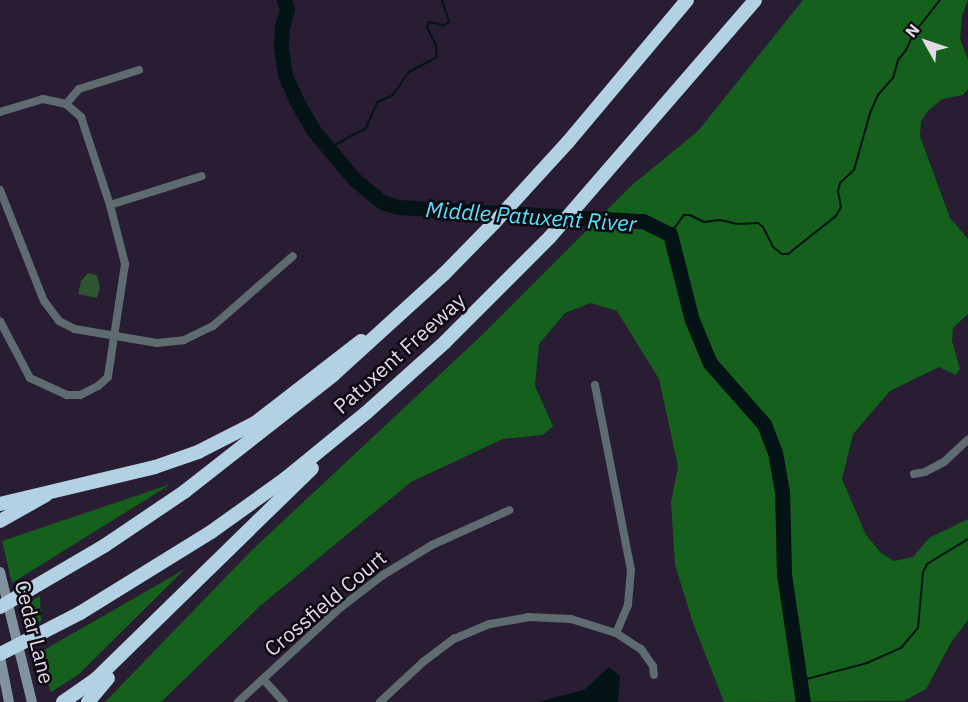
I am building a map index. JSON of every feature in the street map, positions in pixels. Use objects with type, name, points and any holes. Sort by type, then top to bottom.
[{"type":"highway","name":"Patuxent Freeway","points":[[0,607],[104,546],[217,468],[333,375],[444,274],[568,141],[687,0]]},
{"type":"highway","name":"Patuxent Freeway","points":[[0,656],[128,586],[249,506],[319,452],[411,374],[509,280],[630,146],[755,0]]},
{"type":"highway","points":[[0,504],[155,468],[198,452],[255,423],[344,352],[409,306]]},
{"type":"highway","points":[[63,702],[96,680],[411,374]]},
{"type":"highway","points":[[0,521],[53,490]]},
{"type":"highway","points":[[88,702],[164,613]]},
{"type":"main road","name":"Cedar Lane","points":[[0,572],[32,702]]},
{"type":"main road","name":"Cedar Lane","points":[[0,656],[9,702]]},
{"type":"street","points":[[66,104],[79,89],[139,70]]},
{"type":"street","points":[[0,112],[43,99],[66,104],[81,117],[110,204],[125,264],[116,336],[108,377],[98,386],[80,395],[67,395],[30,378],[0,321]]},
{"type":"street","points":[[110,204],[202,176]]},
{"type":"street","points":[[0,190],[3,213],[44,301],[59,321],[75,329],[169,342],[197,334],[213,326],[293,256]]},
{"type":"street","points":[[595,386],[630,562],[628,605],[616,633]]},
{"type":"street","points":[[914,474],[925,472],[944,462],[968,440]]},
{"type":"street","name":"Crossfield Court","points":[[238,702],[340,608],[405,560],[452,535],[510,510]]},
{"type":"street","points":[[380,702],[440,649],[473,630],[490,624],[528,617],[550,617],[587,623],[616,633],[641,649],[653,666],[654,675]]},
{"type":"street","points":[[263,679],[284,702]]},
{"type":"green space","points":[[803,0],[968,0],[962,16],[960,39],[968,60],[968,89],[963,95],[942,99],[928,111],[921,121],[920,136],[950,218],[968,239],[968,314],[953,328],[952,341],[960,369],[956,375],[939,367],[890,391],[853,434],[842,479],[866,535],[881,553],[894,561],[913,557],[929,538],[968,519],[968,620],[952,641],[926,689],[904,701],[724,702],[693,623],[675,565],[671,502],[678,467],[659,379],[617,311],[591,303],[565,313],[539,344],[535,386],[553,426],[543,435],[503,439],[411,482],[260,606],[161,702],[105,702],[252,550],[481,336],[632,185],[698,131]]},
{"type":"green space","points":[[88,273],[97,275],[100,288],[97,298],[78,294],[81,281]]},
{"type":"green space","points":[[171,484],[12,583],[2,541]]},
{"type":"green space","points":[[185,569],[78,675],[51,692],[37,654]]},
{"type":"green space","points":[[40,596],[41,621],[25,628],[21,606]]},
{"type":"shaded area","points":[[609,667],[620,676],[618,702],[538,702],[584,690]]},
{"type":"waterway","name":"Middle Patuxent River","points":[[284,0],[287,10],[282,26],[281,47],[285,75],[296,100],[313,130],[355,180],[382,202],[397,207],[643,221],[670,234],[692,320],[710,363],[764,424],[775,452],[782,491],[784,574],[803,702]]},
{"type":"waterway","points":[[329,148],[366,128],[377,102],[392,96],[409,72],[437,57],[436,45],[427,27],[429,22],[444,25],[449,22],[442,0]]},
{"type":"waterway","points":[[670,234],[684,215],[690,215],[704,222],[720,220],[738,224],[758,223],[763,227],[773,247],[782,254],[788,254],[836,216],[841,207],[838,191],[840,183],[854,170],[870,113],[878,95],[893,78],[898,60],[914,33],[940,0]]},
{"type":"waterway","points":[[799,681],[867,663],[901,648],[918,628],[923,572],[927,564],[968,539]]}]
